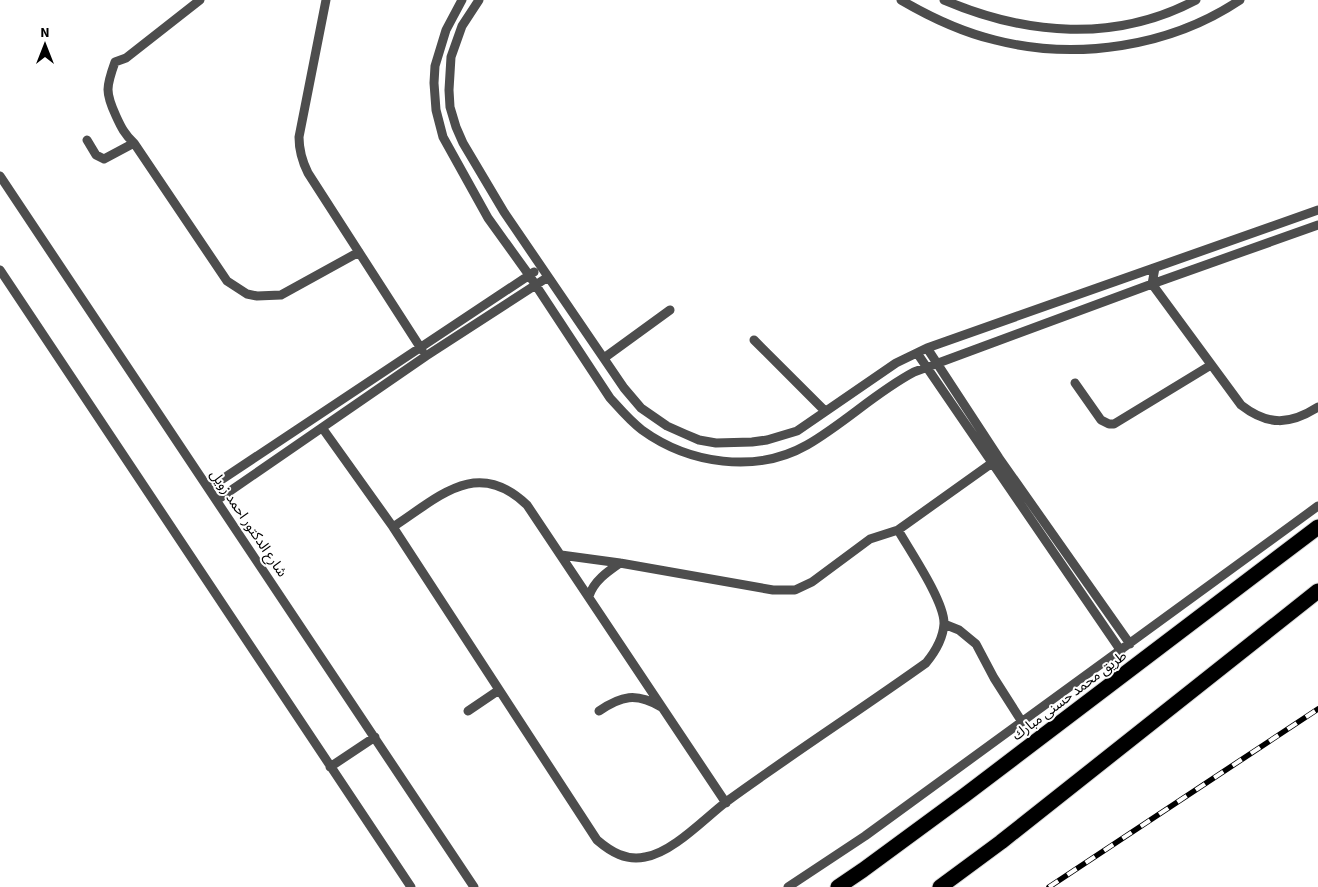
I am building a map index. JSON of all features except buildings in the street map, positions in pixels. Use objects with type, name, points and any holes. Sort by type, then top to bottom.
[{"type":"highway","name":"طريق محمد حسنى مبارك","points":[[838,887],[965,794],[1318,527]]},
{"type":"highway","points":[[940,887],[1002,842],[1318,591]]},
{"type":"street","points":[[200,0],[126,58],[115,62],[109,80],[108,100],[124,134],[134,143],[227,281],[247,294],[257,296],[282,295],[359,252]]},
{"type":"street","points":[[326,0],[299,137],[299,148],[308,173],[426,356]]},
{"type":"street","points":[[462,0],[446,30],[435,66],[436,110],[443,137],[484,211],[536,284],[610,398],[624,415],[641,430],[660,442],[701,458],[728,461],[756,461],[782,456],[807,445],[904,377],[926,367],[1152,284],[1318,226]]},
{"type":"street","points":[[479,0],[462,26],[451,57],[450,107],[456,127],[504,212],[624,388],[641,408],[667,426],[699,440],[716,443],[752,442],[767,440],[797,431],[890,367],[927,348],[1318,210]]},
{"type":"street","points":[[901,0],[956,28],[995,40],[1036,48],[1077,50],[1115,46],[1153,38],[1190,26],[1240,0]]},
{"type":"street","points":[[944,0],[972,12],[1012,23],[1052,29],[1093,30],[1139,22],[1183,7],[1196,0]]},
{"type":"street","points":[[87,140],[96,156],[104,159],[134,143]]},
{"type":"street","name":"شارع الدكتور احمد زويل","points":[[0,176],[474,887]]},
{"type":"street","points":[[209,488],[541,268]]},
{"type":"street","points":[[1154,268],[1152,284],[1241,405],[1250,413],[1273,421],[1285,421],[1297,418],[1318,407]]},
{"type":"street","points":[[0,270],[411,887]]},
{"type":"street","points":[[217,500],[426,356],[548,277]]},
{"type":"street","points":[[604,358],[670,310]]},
{"type":"street","points":[[754,340],[826,411]]},
{"type":"street","points":[[927,348],[995,461],[1121,651]]},
{"type":"street","points":[[917,353],[1130,644]]},
{"type":"street","points":[[1075,383],[1101,420],[1114,424],[1211,365]]},
{"type":"street","points":[[323,428],[393,527],[596,840],[610,851],[627,857],[644,858],[661,853],[726,803],[926,663],[939,643],[944,624],[942,613],[937,598],[898,530]]},
{"type":"street","points":[[561,555],[620,563],[773,590],[795,590],[812,582],[870,539],[898,530],[995,461]]},
{"type":"street","points":[[393,527],[449,491],[465,484],[491,483],[515,493],[527,505],[589,596],[726,803]]},
{"type":"street","points":[[788,887],[865,836],[1318,506]]},
{"type":"street","points":[[589,596],[597,582],[606,572],[620,563]]},
{"type":"street","points":[[944,624],[959,630],[976,644],[994,678],[1022,722]]},
{"type":"street","points":[[468,711],[499,690]]},
{"type":"street","points":[[598,711],[615,700],[627,697],[640,698],[663,708]]},
{"type":"street","points":[[330,767],[375,737]]},
{"type":"railway","points":[[1049,887],[1318,709]]}]
